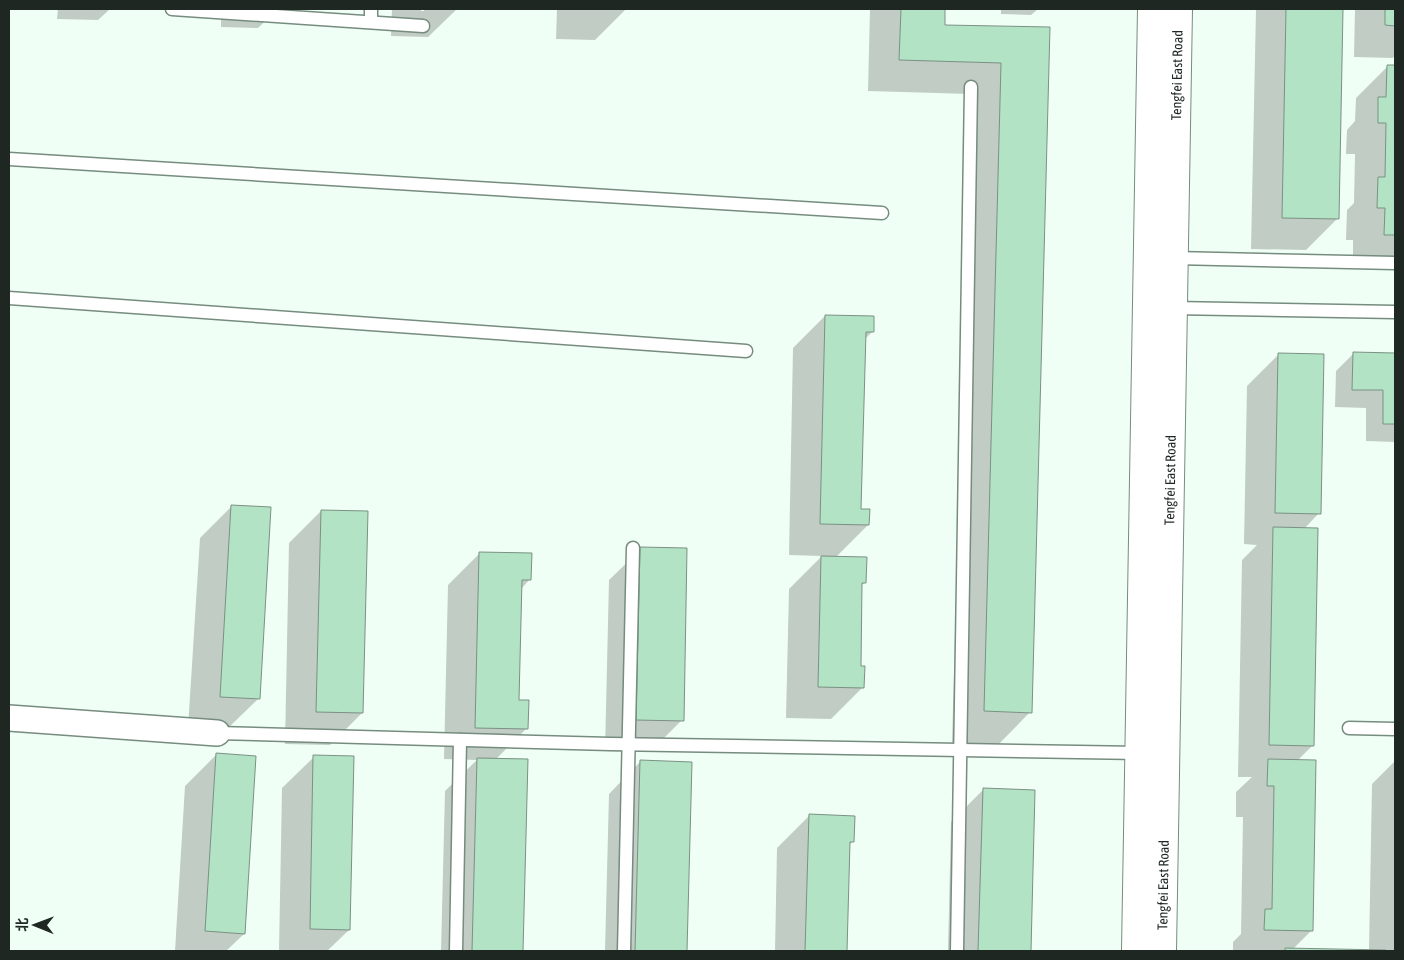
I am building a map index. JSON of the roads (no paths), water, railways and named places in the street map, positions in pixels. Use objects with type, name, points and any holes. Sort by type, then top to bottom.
[{"type":"street","name":"Tengfei East Road","points":[[1136,951],[1152,9]]},
{"type":"street","name":"Tengfei East Road","points":[[1162,951],[1178,9]]},
{"type":"street","points":[[9,718],[217,734]]},
{"type":"lane","points":[[172,9],[423,26]]},
{"type":"lane","points":[[371,9],[371,22]]},
{"type":"lane","points":[[957,951],[971,87]]},
{"type":"lane","points":[[9,159],[882,214]]},
{"type":"lane","points":[[1174,258],[1395,263]]},
{"type":"lane","points":[[9,298],[746,351]]},
{"type":"lane","points":[[1173,308],[1395,312]]},
{"type":"lane","points":[[624,951],[633,548]]},
{"type":"lane","points":[[1349,728],[1395,729]]},
{"type":"lane","points":[[217,734],[629,744],[1140,753]]},
{"type":"lane","points":[[456,951],[460,740]]}]
